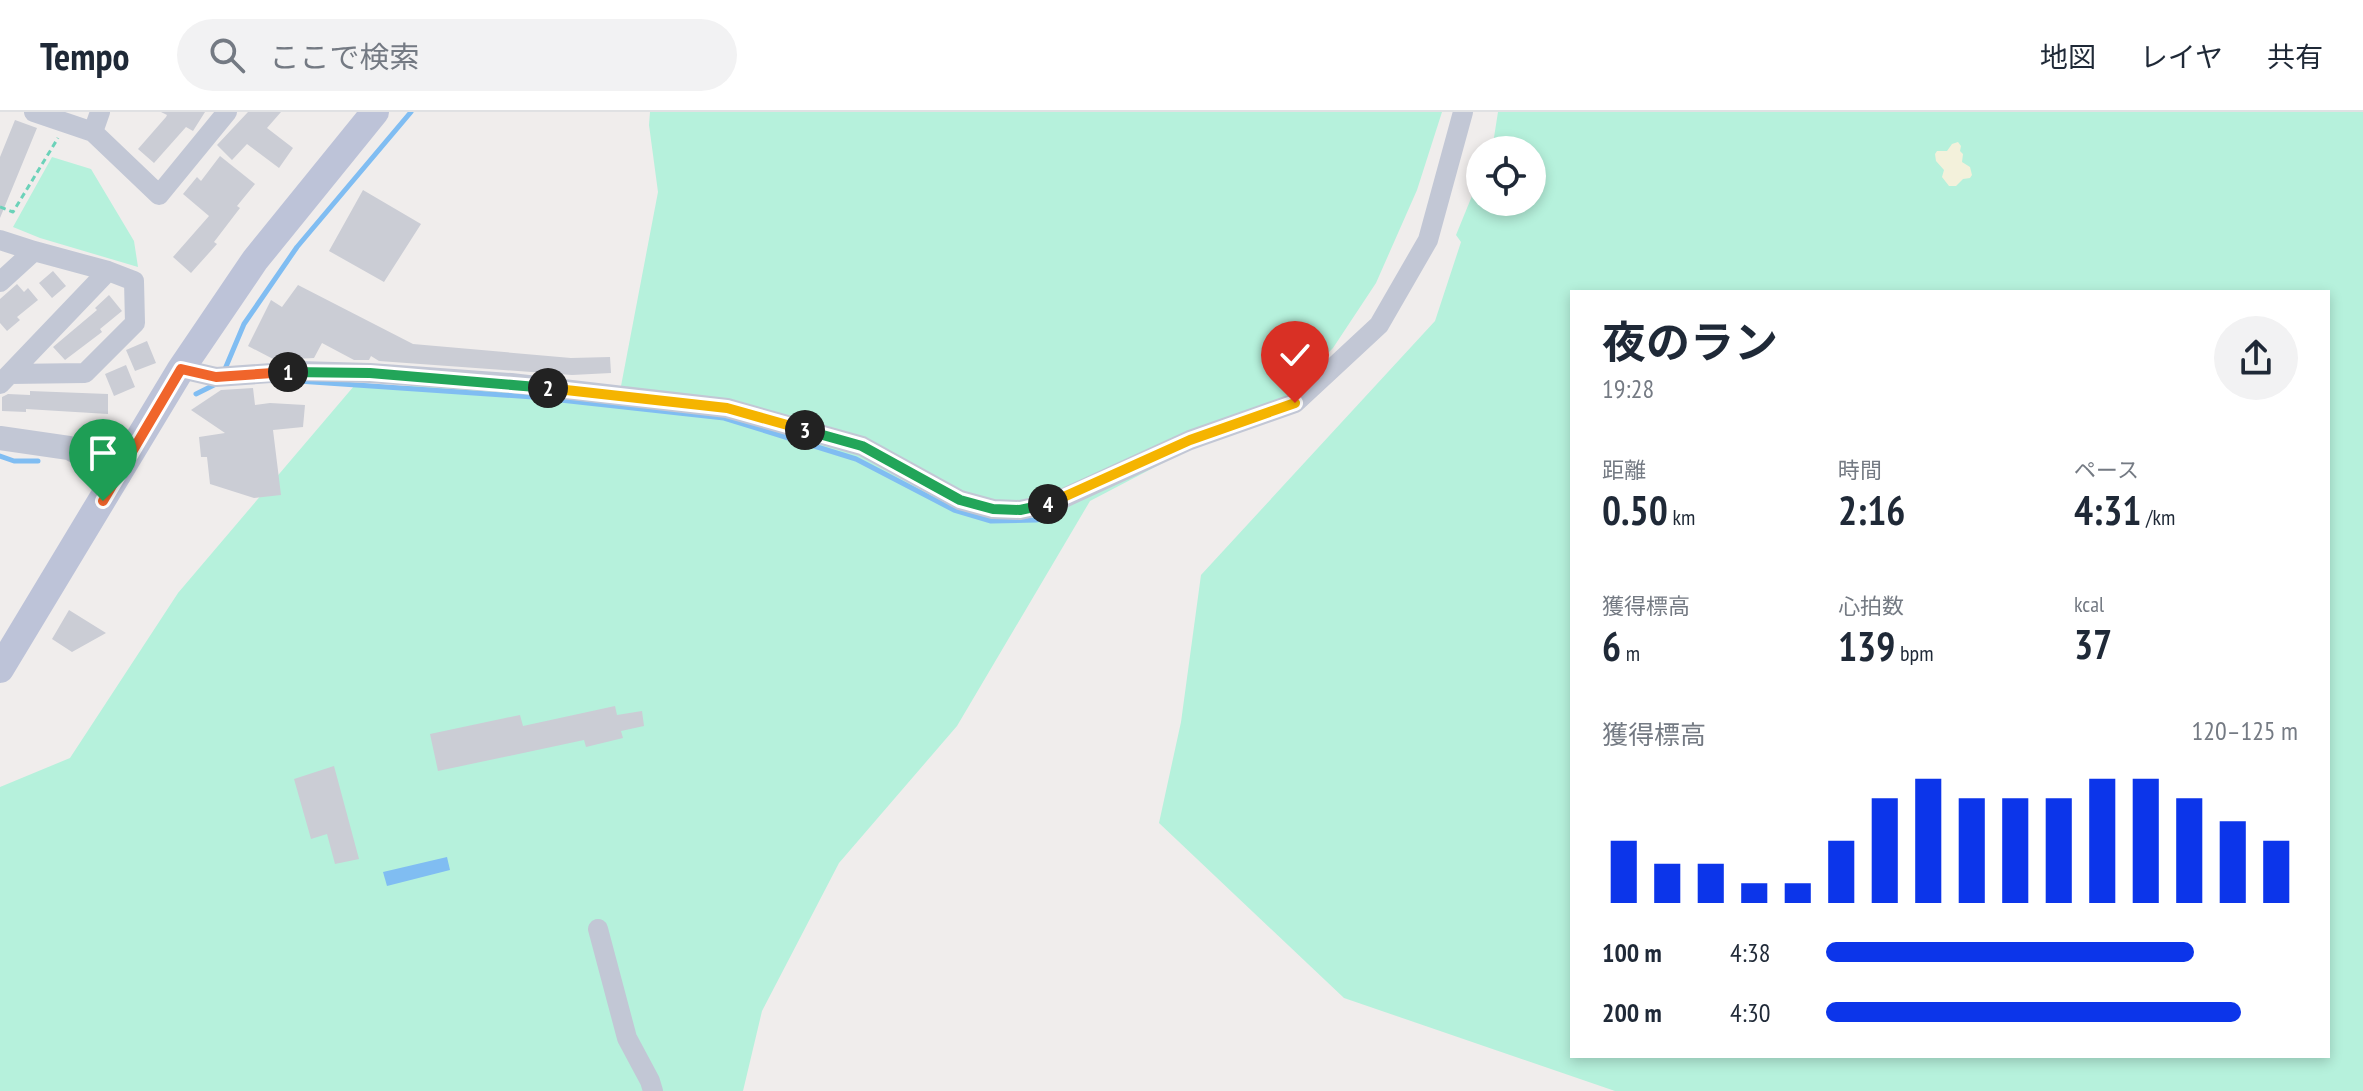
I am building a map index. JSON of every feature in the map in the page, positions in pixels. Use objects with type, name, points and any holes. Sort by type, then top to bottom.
[{"type":"main road","points":[[0,669],[181,369],[255,260],[375,112]]},
{"type":"street","points":[[34,112],[67,123],[96,122],[159,195],[227,112]]},
{"type":"street","points":[[181,369],[216,377],[299,371],[464,380],[727,408],[862,446],[960,500],[993,509],[1020,510],[1053,503],[1190,440],[1295,403],[1379,325],[1428,240],[1463,112]]},
{"type":"street","points":[[0,240],[134,281],[135,323],[85,373],[5,379]]},
{"type":"street","points":[[0,282],[34,251]]},
{"type":"street","points":[[5,379],[108,271]]},
{"type":"street","points":[[0,438],[69,448],[119,475]]},
{"type":"street","points":[[598,929],[627,1038],[653,1091]]},
{"type":"path","points":[[0,207],[13,212],[67,123]]},
{"type":"green space","points":[[650,112],[1442,112],[1417,190],[1376,283],[1333,348],[1281,401],[1090,501],[957,726],[839,863],[762,1011],[743,1091],[0,1091],[0,787],[70,758],[178,593],[354,386],[621,386],[658,192]]},
{"type":"green space","points":[[1498,112],[2363,112],[2363,1091],[1615,1091],[1344,998],[1159,823],[1181,722],[1201,575],[1435,321],[1461,242],[1456,235],[1466,211],[1466,216],[1546,216],[1546,136],[1494,136]]},
{"type":"green space","points":[[52,157],[91,169],[134,241],[138,267],[13,227]]},
{"type":"sand","points":[[1958,142],[1963,154],[1962,162],[1970,167],[1972,175],[1956,186],[1949,186],[1942,177],[1944,170],[1936,161],[1935,154],[1937,151],[1947,151]]},
{"type":"water","points":[[447,857],[450,870],[387,886],[383,872]]},
{"type":"building","points":[[161,112],[205,112],[193,131],[186,127],[154,163],[138,149],[166,117]]},
{"type":"building","points":[[248,112],[281,112],[267,128],[293,148],[279,168],[247,144],[232,160],[217,145]]},
{"type":"building","points":[[15,120],[37,128],[0,218],[0,157]]},
{"type":"building","points":[[220,156],[255,184],[214,242],[217,244],[191,273],[173,257],[209,216],[183,194],[197,177],[201,181]]},
{"type":"building","points":[[363,190],[421,224],[384,282],[329,251]]},
{"type":"building","points":[[53,271],[66,286],[52,298],[39,283]]},
{"type":"building","points":[[17,284],[24,292],[28,288],[38,300],[17,317],[20,320],[7,331],[0,323],[0,299]]},
{"type":"building","points":[[298,285],[413,344],[571,358],[610,357],[611,373],[572,375],[379,361],[371,356],[369,360],[354,360],[322,343],[314,358],[275,360],[248,346],[271,300],[282,307]]},
{"type":"building","points":[[109,295],[122,311],[100,329],[102,332],[65,360],[53,347],[97,310],[95,308]]},
{"type":"building","points":[[147,341],[156,363],[135,371],[126,350]]},
{"type":"building","points":[[126,365],[135,387],[114,396],[105,374]]},
{"type":"building","points":[[253,388],[255,405],[305,405],[303,427],[273,430],[281,495],[254,498],[210,484],[207,457],[201,457],[199,437],[225,433],[191,410],[221,390]]},
{"type":"building","points":[[30,391],[108,394],[108,414],[26,409],[26,412],[2,411],[2,397],[8,394],[30,395]]},
{"type":"building","points":[[69,610],[106,633],[72,652],[52,639]]},
{"type":"building","points":[[615,706],[617,715],[642,711],[644,726],[621,731],[623,738],[586,747],[584,740],[438,771],[430,734],[520,715],[523,726]]},
{"type":"building","points":[[334,766],[359,859],[335,864],[327,834],[311,839],[294,779]]},
{"type":"waterway","points":[[225,369],[244,324],[297,247],[411,112]]},
{"type":"waterway","points":[[298,381],[533,397],[724,418],[856,459],[954,510],[991,521],[1059,516]]},
{"type":"waterway","points":[[196,394],[216,384]]},
{"type":"waterway","points":[[0,456],[14,461],[38,461]]},
{"type":"route","points":[[103,501],[181,369],[216,377],[299,371],[511,383],[727,408],[862,446],[960,500],[993,509],[1020,510],[1053,503],[1190,440],[1295,403]]}]
